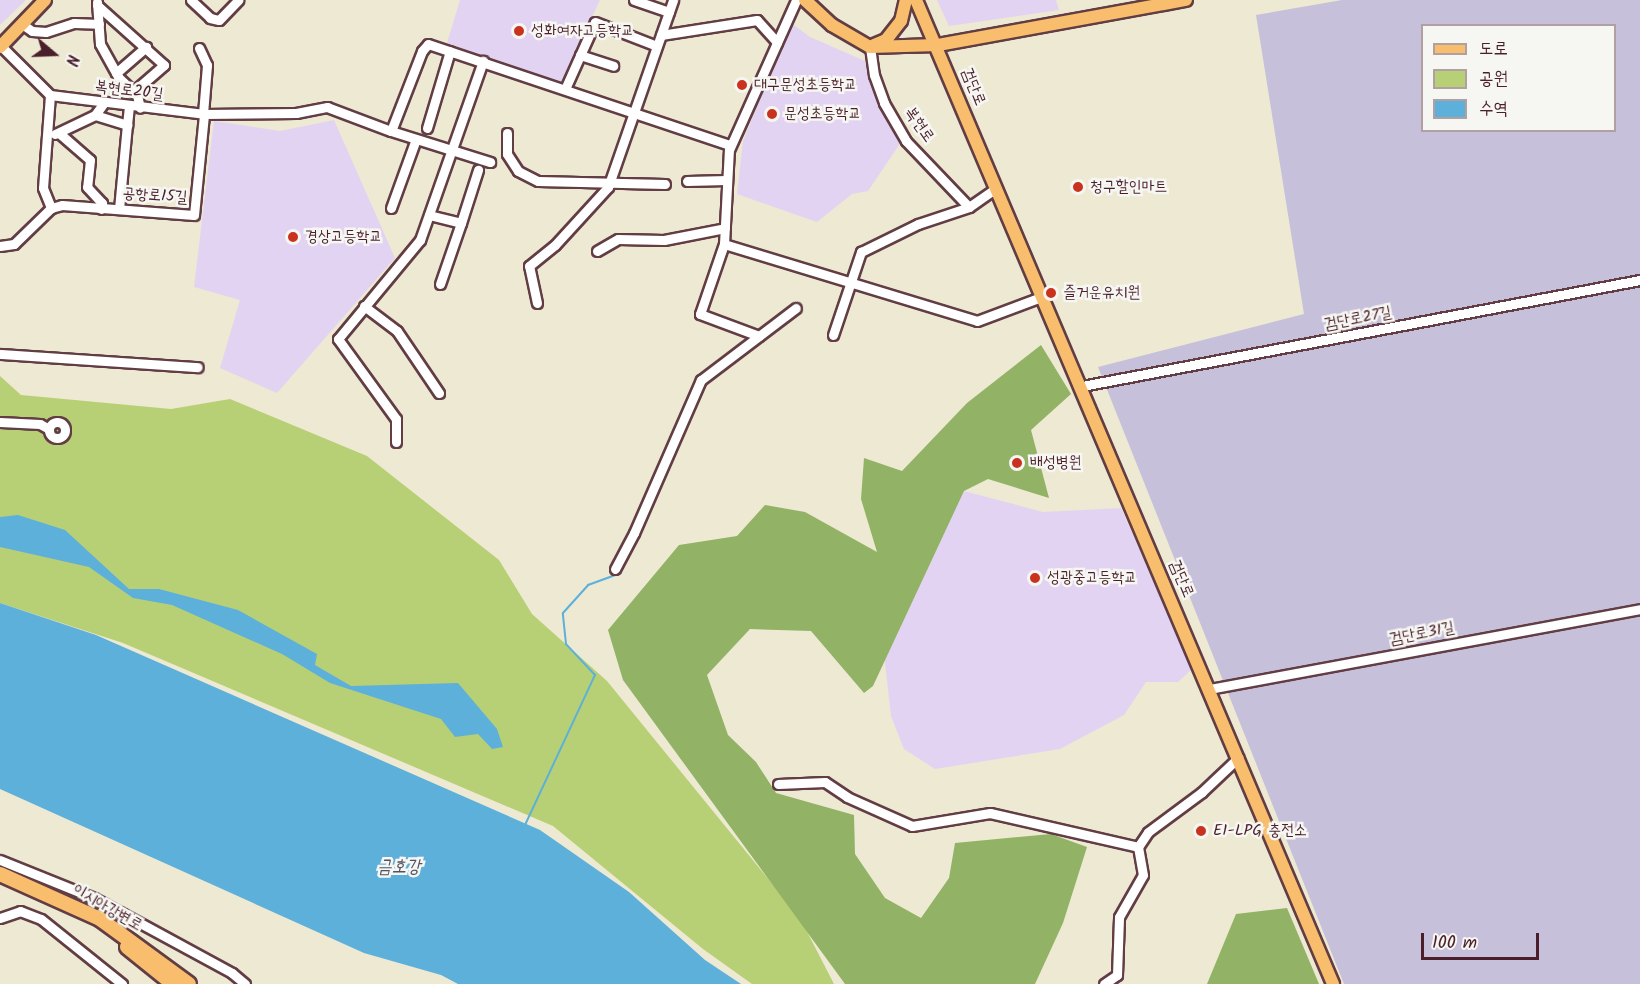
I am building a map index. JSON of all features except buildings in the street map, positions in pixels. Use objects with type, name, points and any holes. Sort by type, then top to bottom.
[{"type":"highway","name":"이시아강변로","points":[[0,874],[100,919],[189,984]]},
{"type":"highway","name":"이시아강변로","points":[[0,882],[95,927],[173,984]]},
{"type":"main road","points":[[1,47],[45,0]]},
{"type":"main road","points":[[805,0],[832,25],[870,47],[938,45],[1186,0]]},
{"type":"main road","points":[[870,47],[891,33],[901,21],[906,0]]},
{"type":"main road","name":"검단로","points":[[916,0],[938,45],[996,188],[1044,296],[1333,984]]},
{"type":"street","points":[[196,2],[210,18],[219,20],[238,0]]},
{"type":"street","points":[[634,0],[669,12]]},
{"type":"street","points":[[537,303],[529,266],[555,245],[610,181],[673,0]]},
{"type":"street","points":[[759,336],[700,314],[724,244],[730,145],[796,0]]},
{"type":"street","points":[[97,2],[100,44],[116,74],[134,91],[140,108]]},
{"type":"street","points":[[97,2],[164,65],[134,91]]},
{"type":"street","points":[[661,35],[757,20],[777,42]]},
{"type":"street","points":[[565,88],[595,22],[657,46]]},
{"type":"street","points":[[22,24],[32,31],[46,32],[74,23],[99,24]]},
{"type":"street","points":[[391,131],[422,51],[428,44],[730,145]]},
{"type":"street","points":[[0,246],[18,241],[51,208],[43,188],[50,95],[1,47]]},
{"type":"street","points":[[116,74],[146,47]]},
{"type":"street","name":"복현로","points":[[870,47],[881,94],[906,141],[969,207]]},
{"type":"street","points":[[199,48],[207,65],[203,114]]},
{"type":"street","points":[[427,128],[450,51]]},
{"type":"street","points":[[580,55],[613,66]]},
{"type":"street","points":[[396,442],[396,420],[338,339],[420,240],[483,61]]},
{"type":"street","name":"복현로20길","points":[[50,95],[103,104],[203,114],[296,113],[327,107],[391,131],[490,162]]},
{"type":"street","points":[[46,138],[95,115],[103,104]]},
{"type":"street","points":[[119,208],[129,107]]},
{"type":"street","name":"공항로15길","points":[[51,208],[62,205],[194,215],[203,114]]},
{"type":"street","points":[[95,115],[126,125]]},
{"type":"street","points":[[59,132],[90,160],[87,187],[102,203],[101,209]]},
{"type":"street","points":[[507,133],[507,154],[518,171],[538,181],[665,183]]},
{"type":"street","points":[[391,208],[416,139]]},
{"type":"street","points":[[440,284],[478,170]]},
{"type":"street","points":[[687,182],[727,180]]},
{"type":"street","points":[[833,334],[861,252],[918,224],[969,207],[996,188]]},
{"type":"street","points":[[429,215],[461,223]]},
{"type":"street","points":[[597,251],[618,239],[664,240],[725,228]]},
{"type":"street","points":[[724,244],[977,321],[1044,296]]},
{"type":"street","name":"검단로27길","points":[[1082,386],[1640,280]]},
{"type":"street","points":[[364,306],[397,331],[438,393]]},
{"type":"street","points":[[615,569],[634,533],[701,380],[796,308]]},
{"type":"street","points":[[0,354],[198,367]]},
{"type":"street","points":[[0,422],[40,424],[49,429]]},
{"type":"street","name":"검단로31길","points":[[1209,689],[1640,609]]},
{"type":"street","points":[[1104,984],[1116,975],[1119,916],[1143,874],[1138,848],[1148,832],[1202,792],[1238,758]]},
{"type":"street","points":[[778,784],[825,782],[846,797],[912,826],[990,813],[1138,848]]},
{"type":"street","points":[[0,860],[94,898],[232,973],[245,984]]},
{"type":"street","points":[[0,918],[20,910],[41,919],[122,984]]},
{"type":"shaded area","points":[[0,0],[26,0],[0,25]]},
{"type":"shaded area","name":"성화여자고등학교","points":[[460,0],[600,0],[560,85],[447,43]]},
{"type":"shaded area","points":[[937,0],[1056,0],[1059,10],[949,26]]},
{"type":"shaded area","points":[[1342,0],[1640,0],[1640,984],[1344,984],[1098,367],[1304,314],[1256,15]]},
{"type":"shaded area","name":"대구문성초등학교","points":[[791,23],[810,37],[865,61],[901,142],[868,191],[852,194],[817,222],[737,194],[743,141]]},
{"type":"shaded area","name":"경상고등학교","points":[[334,120],[395,258],[277,393],[220,368],[240,300],[194,287],[214,121],[280,131]]},
{"type":"shaded area","name":"성광중고등학교","points":[[964,491],[1043,512],[1121,508],[1192,669],[1178,682],[1146,682],[1124,715],[1060,749],[935,769],[904,749],[891,716],[883,645]]},
{"type":"green space","points":[[1041,345],[1071,394],[1031,430],[1049,498],[988,479],[964,491],[873,686],[864,693],[811,631],[750,629],[707,675],[728,735],[756,762],[776,793],[854,815],[855,854],[885,898],[921,918],[949,878],[955,843],[1051,834],[1087,847],[1063,923],[1035,984],[845,984],[623,680],[608,630],[679,545],[737,536],[765,505],[805,512],[877,552],[861,499],[864,458],[902,471],[967,403]]},
{"type":"green space","points":[[0,376],[21,395],[171,409],[230,399],[367,456],[499,560],[532,614],[607,681],[800,918],[834,984],[752,984],[703,949],[553,826],[123,643],[0,603]]},
{"type":"green space","points":[[1287,908],[1319,984],[1207,984],[1236,914]]},
{"type":"water","points":[[18,515],[65,530],[129,589],[159,589],[238,610],[317,654],[315,665],[351,686],[458,683],[497,729],[503,747],[492,749],[478,734],[455,737],[441,719],[330,683],[282,654],[172,605],[133,598],[89,567],[0,547],[0,517]]},
{"type":"water","name":"금호강","points":[[0,603],[96,635],[540,830],[629,892],[705,960],[741,984],[458,984],[441,975],[364,953],[0,789]]},
{"type":"waterway","points":[[525,825],[595,675],[566,644],[563,613],[588,585],[621,573]]},
{"type":"place","name":"성화여자고등학교","points":[[519,31]]},
{"type":"place","name":"대구문성초등학교","points":[[742,85]]},
{"type":"place","name":"문성초등학교","points":[[772,114]]},
{"type":"place","name":"청구할인마트","points":[[1078,187]]},
{"type":"place","name":"경상고등학교","points":[[293,237]]},
{"type":"place","name":"즐거운유치원","points":[[1051,293]]},
{"type":"place","name":"배성병원","points":[[1017,463]]},
{"type":"place","name":"성광중고등학교","points":[[1035,578]]},
{"type":"place","name":"E1-LPG 충전소","points":[[1201,831]]}]
